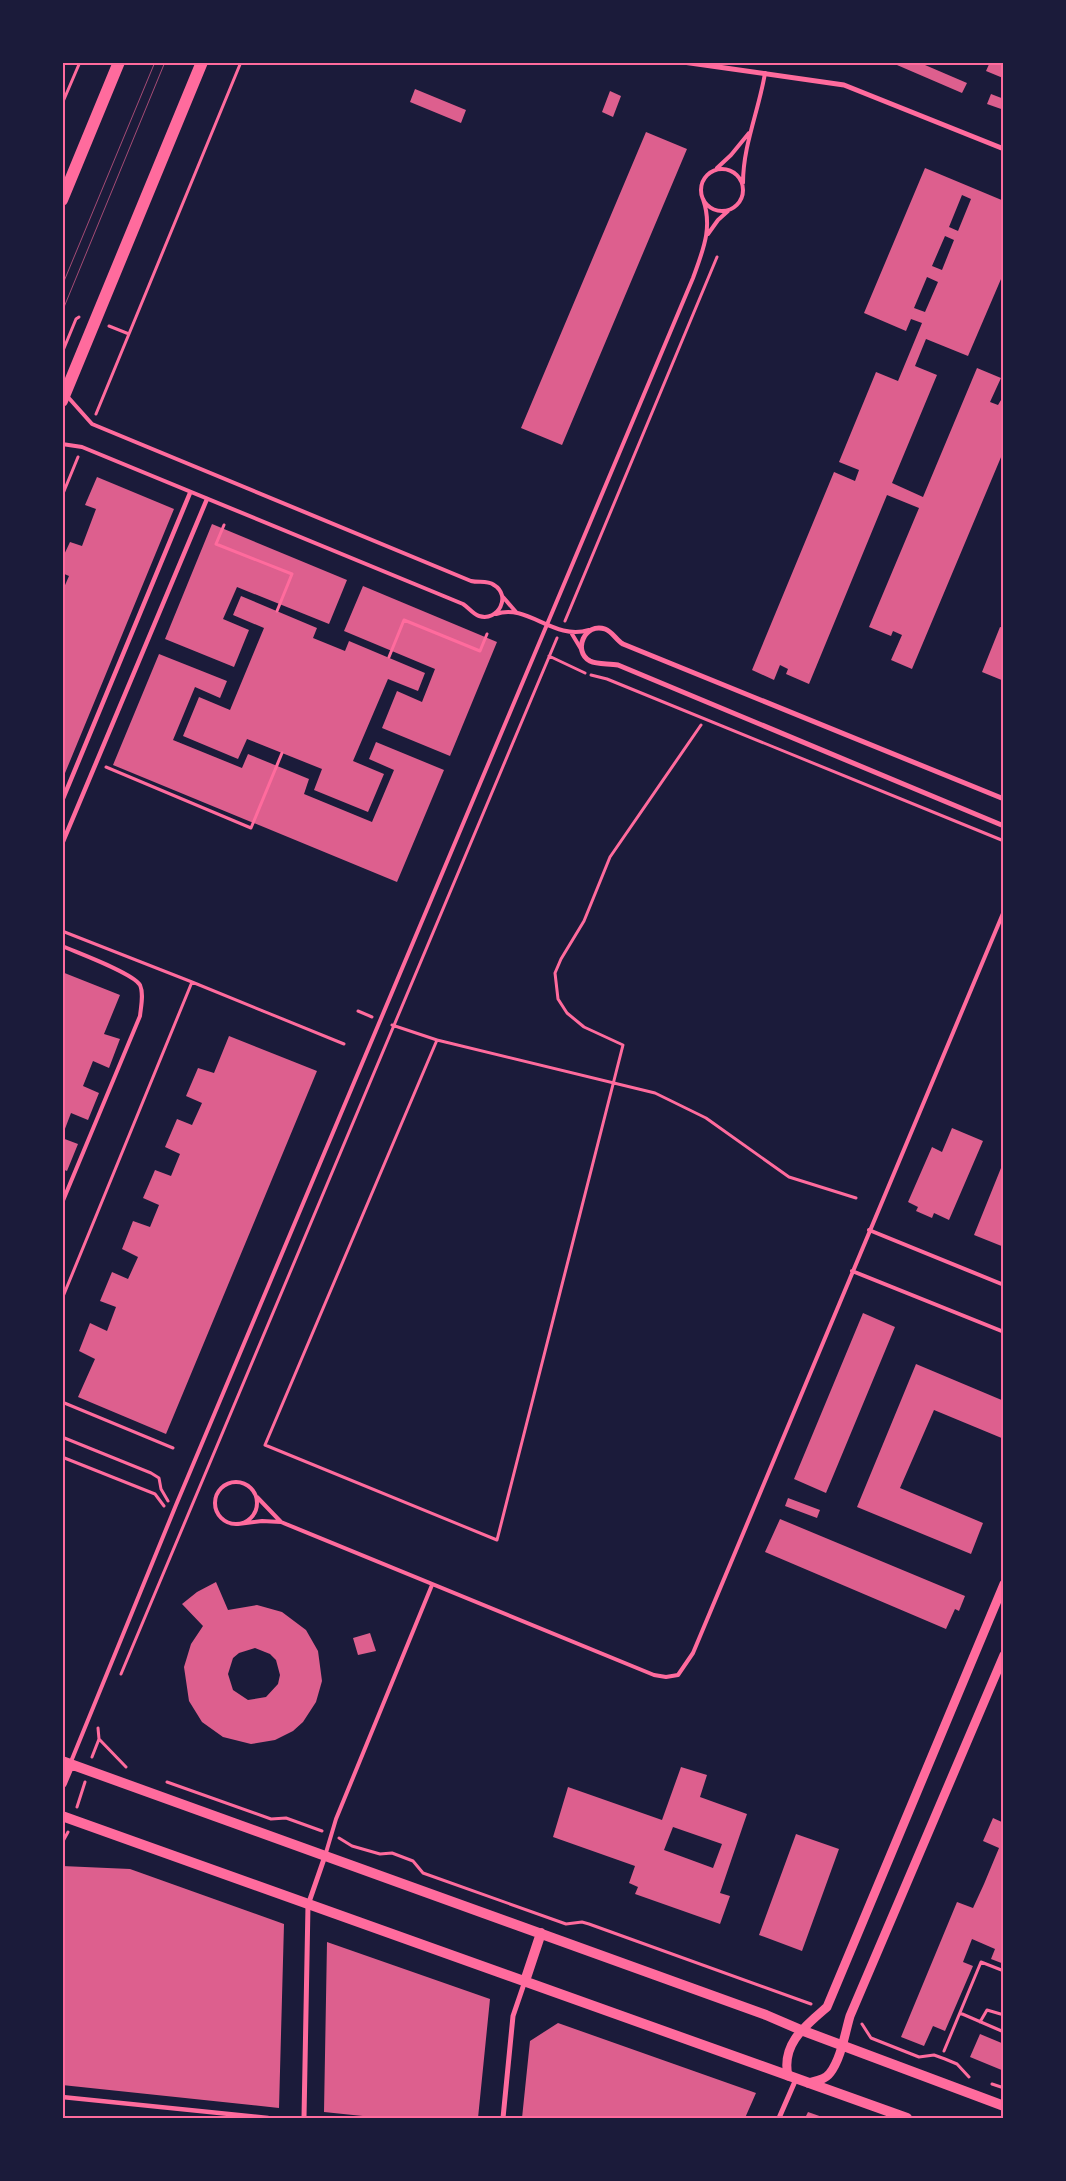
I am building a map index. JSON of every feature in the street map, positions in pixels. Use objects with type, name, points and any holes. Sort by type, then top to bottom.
[{"type":"main road","points":[[62,200],[119,62]]},
{"type":"main road","points":[[64,398],[202,62]]},
{"type":"main road","points":[[62,1783],[66,1762],[766,2015],[800,2030],[1004,2106]]},
{"type":"main road","points":[[62,1816],[908,2118]]},
{"type":"main road","points":[[525,1981],[541,1933]]},
{"type":"street","points":[[683,62],[844,85],[1004,149]]},
{"type":"street","points":[[62,800],[190,493]]},
{"type":"street","points":[[62,844],[207,499]]},
{"type":"street","points":[[1004,799],[623,644],[605,629],[594,629],[584,636],[583,653],[591,661],[618,666],[1004,826]]},
{"type":"street","points":[[779,2118],[792,2077],[786,2066],[790,2044],[800,2030],[827,2007],[1004,1584]]},
{"type":"street","points":[[808,2083],[821,2080],[830,2074],[850,2016],[1004,1654]]},
{"type":"street","points":[[304,2118],[308,1905],[325,1856]]},
{"type":"street","points":[[503,2118],[513,2016],[525,1981]]},
{"type":"street","points":[[62,2098],[268,2118]]},
{"type":"lane","points":[[66,1762],[693,278],[707,236],[718,220],[740,200],[743,188],[745,159],[751,129],[761,100],[765,73]]},
{"type":"lane","points":[[707,236],[707,216],[701,185],[708,173],[731,155],[751,129]]},
{"type":"lane","points":[[714,170],[733,172],[742,182],[743,188]]},
{"type":"lane","points":[[703,199],[706,205],[718,211],[731,209]]},
{"type":"lane","points":[[64,398],[92,424],[471,581],[493,584],[516,612]]},
{"type":"lane","points":[[62,444],[82,447],[463,604],[480,616],[516,612],[572,634],[594,629]]},
{"type":"lane","points":[[491,616],[500,609],[501,592]]},
{"type":"lane","points":[[572,634],[583,653]]},
{"type":"lane","points":[[281,1522],[244,1484],[231,1483],[225,1485],[216,1495],[215,1502],[219,1516],[224,1521],[238,1524],[262,1521],[281,1522],[654,1675],[666,1677],[678,1675],[687,1665],[693,1653],[1004,911]]},
{"type":"lane","points":[[62,946],[130,976],[141,987],[142,996],[140,1016],[62,1203]]},
{"type":"lane","points":[[870,1230],[1004,1285]]},
{"type":"lane","points":[[852,1271],[1004,1332]]},
{"type":"lane","points":[[238,1524],[251,1518],[256,1506],[254,1493]]},
{"type":"lane","points":[[325,1856],[330,1834],[432,1584]]},
{"type":"path","points":[[62,104],[80,62]]},
{"type":"path","points":[[95,418],[241,62]]},
{"type":"path","points":[[564,623],[717,257]]},
{"type":"path","points":[[62,496],[79,456]]},
{"type":"path","points":[[224,525],[216,544],[292,574],[277,611]]},
{"type":"path","points":[[389,657],[404,620],[480,651],[487,634]]},
{"type":"path","points":[[119,1678],[556,640]]},
{"type":"path","points":[[550,656],[584,673],[607,679],[1004,842]]},
{"type":"path","points":[[436,1040],[265,1445],[497,1540],[623,1045],[584,1027],[567,1013],[558,999],[555,973],[560,959],[584,921],[610,857],[701,725]]},
{"type":"path","points":[[96,763],[251,828],[282,753]]},
{"type":"path","points":[[62,931],[344,1044]]},
{"type":"path","points":[[62,1299],[192,982]]},
{"type":"path","points":[[358,1011],[375,1018]]},
{"type":"path","points":[[385,1022],[436,1040],[655,1092],[678,1102],[706,1118],[789,1177],[856,1198]]},
{"type":"path","points":[[62,1402],[174,1448]]},
{"type":"path","points":[[62,1437],[151,1473],[158,1478],[164,1496],[176,1505],[189,1510]]},
{"type":"path","points":[[62,1456],[155,1494],[168,1512]]},
{"type":"path","points":[[101,1722],[97,1731],[99,1739],[124,1767],[133,1770]]},
{"type":"path","points":[[91,1758],[99,1739]]},
{"type":"path","points":[[161,1780],[271,1818],[286,1818],[349,1842],[352,1846],[380,1854],[392,1853],[413,1861],[423,1873],[566,1924],[582,1922],[589,1924],[808,2004],[819,2004],[827,2007]]},
{"type":"path","points":[[76,1810],[85,1783]]},
{"type":"path","points":[[62,1843],[68,1832]]},
{"type":"path","points":[[944,2051],[981,1962],[1004,1971]]},
{"type":"path","points":[[980,2022],[987,2010],[1004,2015]]},
{"type":"path","points":[[960,2013],[1004,2032]]},
{"type":"path","points":[[850,2016],[858,2019],[872,2038],[919,2057],[934,2055],[945,2058],[957,2064],[968,2076],[976,2079]]},
{"type":"path","points":[[986,2082],[1004,2088]]},
{"type":"building","points":[[890,62],[918,62],[967,83],[962,93]]},
{"type":"building","points":[[990,62],[1004,62],[1003,78],[986,71]]},
{"type":"building","points":[[415,89],[466,110],[461,123],[410,102]]},
{"type":"building","points":[[610,91],[621,96],[613,117],[602,112]]},
{"type":"building","points":[[991,94],[1004,99],[1004,110],[987,104]]},
{"type":"building","points":[[646,132],[687,149],[562,445],[521,428]]},
{"type":"building","points":[[925,168],[1004,201],[1004,272],[968,356],[926,339],[915,366],[937,375],[892,483],[923,497],[977,368],[1001,378],[990,402],[998,405],[1001,400],[1004,401],[1004,450],[912,669],[891,660],[902,635],[893,631],[891,636],[869,627],[919,508],[887,495],[809,684],[786,674],[788,669],[780,665],[774,680],[752,670],[834,472],[855,481],[859,470],[839,462],[876,372],[898,381],[922,323],[911,319],[906,331],[864,313]],"holes":[[[962,195],[971,199],[958,231],[949,227]],[[945,236],[954,240],[942,270],[932,266]],[[927,277],[938,282],[925,312],[914,308]]]},
{"type":"building","points":[[97,477],[174,509],[63,778],[62,592],[69,576],[62,573],[62,559],[70,542],[82,546],[96,509],[85,505]]},
{"type":"building","points":[[212,524],[347,580],[329,624],[237,587],[223,619],[249,630],[234,667],[165,639]]},
{"type":"building","points":[[363,586],[497,642],[450,756],[382,728],[397,691],[422,702],[435,669],[344,631]]},
{"type":"building","points":[[241,596],[317,628],[313,638],[345,651],[349,641],[425,673],[418,691],[388,679],[353,761],[384,774],[368,812],[314,790],[322,769],[247,739],[238,759],[183,736],[199,697],[230,710],[264,628],[233,615]]},
{"type":"building","points":[[1000,627],[1004,628],[1004,681],[982,672]]},
{"type":"building","points":[[159,654],[227,681],[220,698],[195,687],[173,740],[242,768],[248,754],[309,779],[304,794],[372,822],[394,770],[369,759],[376,742],[444,770],[397,882],[113,765]]},
{"type":"building","points":[[62,972],[120,995],[104,1034],[120,1039],[109,1068],[93,1061],[83,1086],[99,1093],[88,1120],[71,1113],[63,1134]]},
{"type":"building","points":[[229,1036],[317,1071],[166,1434],[78,1397],[95,1359],[79,1351],[90,1323],[107,1331],[116,1307],[100,1301],[112,1272],[128,1279],[138,1257],[122,1249],[133,1221],[150,1227],[159,1205],[143,1198],[155,1170],[171,1176],[180,1154],[165,1147],[177,1119],[192,1125],[202,1103],[186,1096],[198,1068],[214,1073]]},
{"type":"building","points":[[952,1128],[983,1141],[949,1220],[934,1213],[932,1218],[916,1211],[918,1207],[908,1202],[932,1147],[942,1152]]},
{"type":"building","points":[[62,1138],[78,1144],[67,1171],[62,1169]]},
{"type":"building","points":[[1004,1163],[1004,1247],[974,1235]]},
{"type":"building","points":[[863,1313],[895,1327],[826,1493],[794,1479]]},
{"type":"building","points":[[916,1364],[1004,1401],[1004,1439],[934,1410],[900,1488],[983,1523],[971,1554],[857,1507]]},
{"type":"building","points":[[788,1498],[820,1510],[817,1518],[785,1506]]},
{"type":"building","points":[[780,1519],[965,1596],[959,1611],[955,1609],[946,1629],[765,1552]]},
{"type":"building","points":[[216,1582],[228,1610],[257,1605],[282,1612],[306,1630],[318,1651],[322,1681],[316,1702],[303,1722],[293,1731],[275,1740],[251,1744],[223,1737],[202,1722],[189,1701],[184,1667],[191,1644],[203,1626],[182,1604],[197,1592]],"holes":[[[255,1648],[270,1654],[276,1660],[280,1675],[278,1684],[266,1697],[248,1700],[233,1690],[228,1674],[233,1658],[239,1653]]]},
{"type":"building","points":[[370,1633],[376,1651],[358,1655],[353,1638]]},
{"type":"building","points":[[681,1767],[707,1775],[700,1797],[747,1814],[720,1893],[730,1896],[720,1924],[635,1894],[638,1887],[629,1883],[635,1866],[553,1837],[568,1787],[662,1820]],"holes":[[[673,1827],[722,1844],[713,1868],[664,1850]]]},
{"type":"building","points":[[993,1818],[1004,1823],[1004,1964],[991,1959],[995,1949],[972,1939],[963,1962],[973,1966],[945,2031],[933,2026],[924,2046],[901,2037],[957,1902],[973,1908],[984,1884],[999,1848],[983,1841]]},
{"type":"building","points":[[796,1834],[839,1849],[802,1951],[759,1935]]},
{"type":"building","points":[[62,1866],[130,1869],[284,1924],[279,2108],[62,2085]]},
{"type":"building","points":[[327,1942],[490,1999],[478,2118],[382,2118],[324,2112]]},
{"type":"building","points":[[558,2023],[756,2093],[745,2118],[522,2118],[530,2041]]},
{"type":"building","points":[[980,2034],[1004,2044],[1004,2071],[970,2057]]},
{"type":"building","points":[[808,2112],[825,2118],[805,2118]]},
{"type":"tram line","points":[[62,286],[155,62]]},
{"type":"tram line","points":[[62,312],[165,62]]}]
